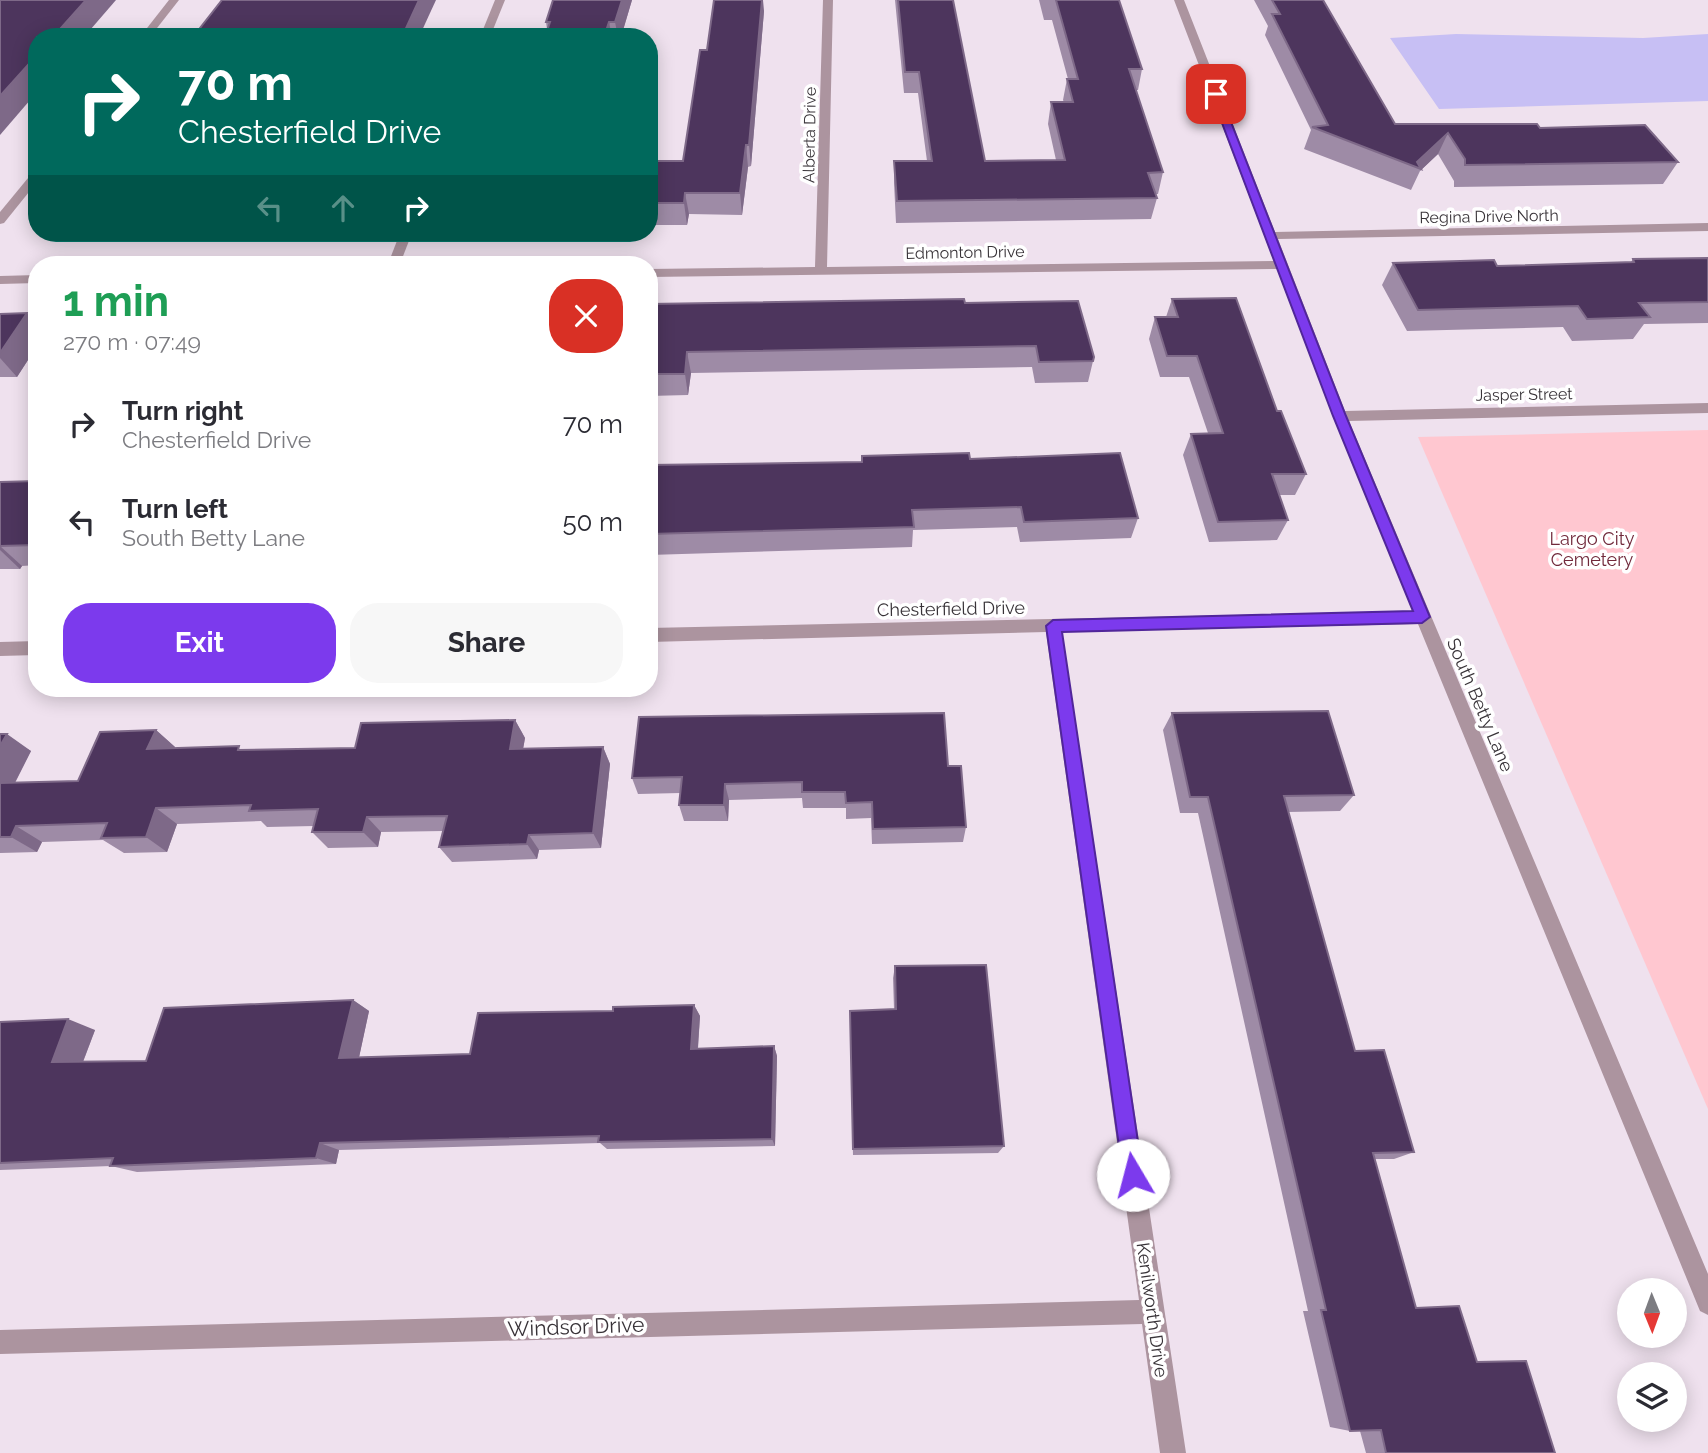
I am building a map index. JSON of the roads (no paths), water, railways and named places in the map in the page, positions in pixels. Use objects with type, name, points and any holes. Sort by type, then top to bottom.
[{"type":"street","points":[[152,28],[174,0]]},
{"type":"street","points":[[489,28],[500,0]]},
{"type":"street","name":"Alberta Drive","points":[[821,271],[828,0]]},
{"type":"street","name":"South Betty Lane","points":[[1180,0],[1340,416],[1708,1303]]},
{"type":"street","points":[[0,220],[28,185]]},
{"type":"street","name":"Regina Drive North","points":[[1270,236],[1708,227]]},
{"type":"street","name":"Edmonton Drive","points":[[658,273],[1281,265]]},
{"type":"street","points":[[0,280],[28,279]]},
{"type":"street","name":"Jasper Street","points":[[1340,416],[1708,408]]},
{"type":"street","name":"Chesterfield Drive","points":[[658,635],[1422,617]]},
{"type":"street","name":"Kenilworth Drive","points":[[1053,626],[1173,1453]]},
{"type":"street","points":[[0,649],[28,649]]},
{"type":"street","name":"Windsor Drive","points":[[0,1342],[1153,1312]]},
{"type":"park label","name":"Largo City Cemetery","points":[[1592,549]]}]
